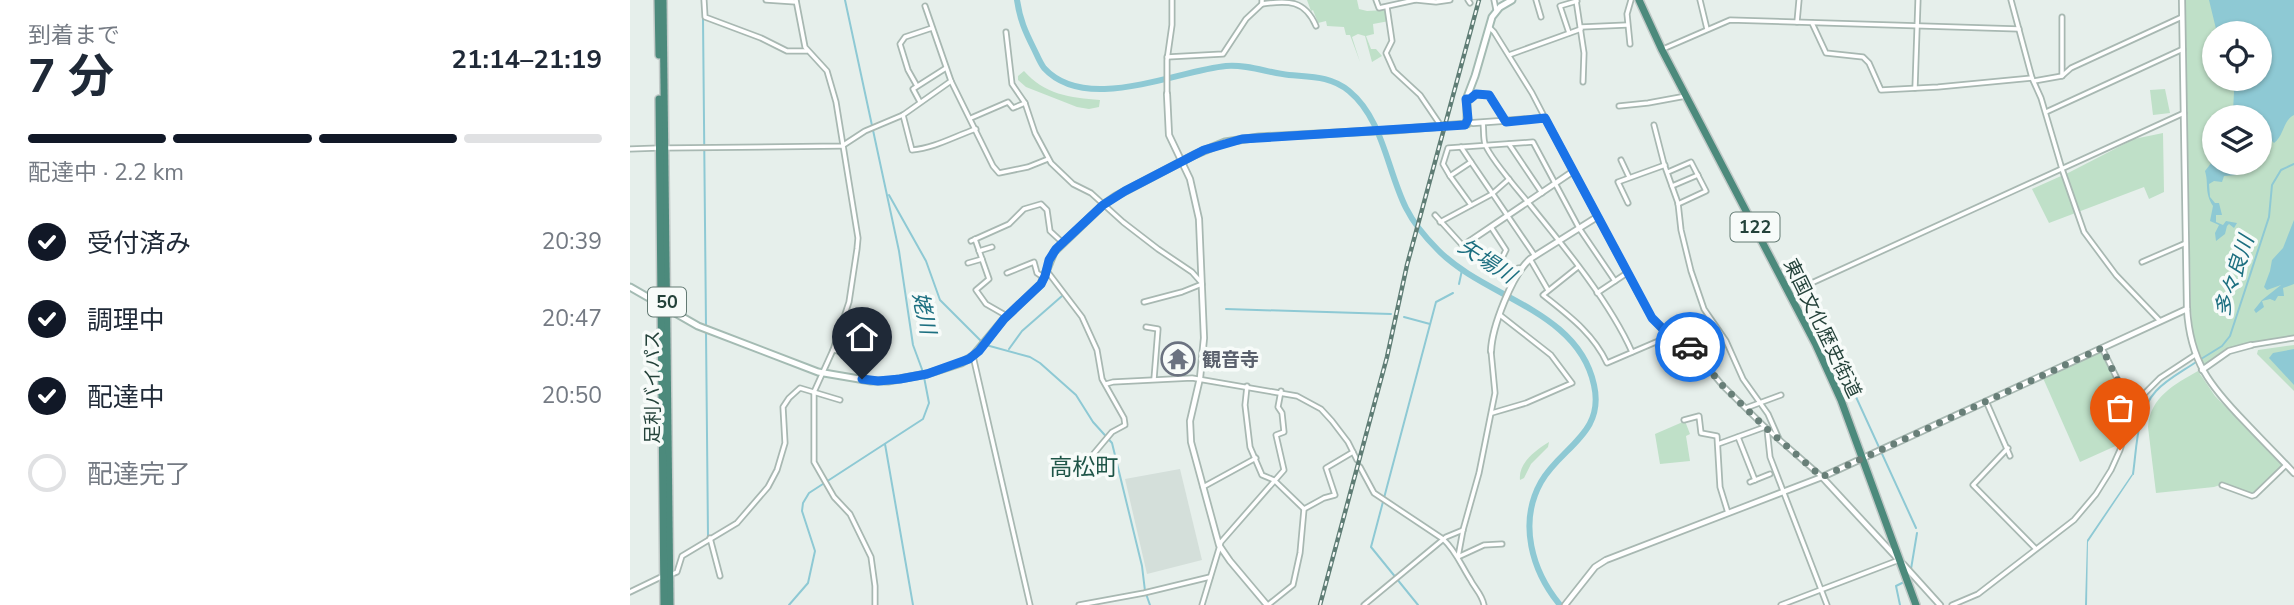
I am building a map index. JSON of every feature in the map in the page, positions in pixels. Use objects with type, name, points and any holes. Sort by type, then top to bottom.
[{"type":"highway","name":"足利バイパス","points":[[661,0],[658,25],[667,575],[670,605]]},
{"type":"highway","name":"足利バイパス","points":[[661,0],[664,36],[662,148]]},
{"type":"highway","name":"東国文化歴史街道","points":[[1639,0],[1661,50],[1816,345],[1841,400],[1916,605]]},
{"type":"highway","name":"足利バイパス","points":[[664,605],[667,575]]},
{"type":"main road","points":[[630,287],[706,329],[823,374],[878,381],[923,375],[961,363],[973,356],[1007,316],[1037,288],[1046,274],[1051,256],[1103,205],[1182,161],[1212,147],[1242,139],[1467,124],[1466,99],[1489,27],[1496,10],[1512,0]]},
{"type":"street","points":[[705,0],[705,17],[787,51],[807,51]]},
{"type":"street","points":[[766,0],[796,1],[804,45],[829,74],[836,102],[858,238],[849,302],[833,350],[814,392],[814,462],[834,497],[850,514],[871,557],[875,586],[874,605]]},
{"type":"street","points":[[1172,0],[1172,25],[1167,59],[1170,135],[1197,202],[1202,283],[1204,338],[1199,379],[1191,412],[1190,435],[1219,545],[1268,605],[1293,584],[1300,554],[1304,509]]},
{"type":"street","points":[[1376,0],[1378,7],[1415,0],[1450,0]]},
{"type":"street","points":[[1494,0],[1496,10]]},
{"type":"street","points":[[1536,0],[1541,17]]},
{"type":"street","points":[[1630,44],[1627,14],[1631,0]]},
{"type":"street","points":[[1700,0],[1707,29]]},
{"type":"street","points":[[1797,22],[1799,0]]},
{"type":"street","points":[[1916,88],[1918,0]]},
{"type":"street","points":[[2011,0],[2033,80],[2046,112],[2084,232],[2116,275],[2160,321]]},
{"type":"street","points":[[2182,0],[2189,330],[2195,355],[2217,393],[2294,473]]},
{"type":"street","points":[[1569,33],[1560,6],[1576,1],[1581,28],[1583,82]]},
{"type":"street","points":[[1167,59],[1223,54],[1246,19],[1262,2],[1295,3],[1310,12],[1316,26]]},
{"type":"street","points":[[925,6],[951,81],[999,173],[1028,167],[1048,159]]},
{"type":"street","points":[[1387,7],[1392,41],[1386,53],[1394,71],[1420,95],[1441,126]]},
{"type":"street","points":[[2062,17],[2062,76]]},
{"type":"street","points":[[1812,23],[1826,54],[1863,57],[1870,64],[1881,90],[2062,76],[2071,68],[2182,17]]},
{"type":"street","points":[[1661,50],[1730,20],[2019,29]]},
{"type":"street","points":[[1508,55],[1581,28],[1627,24]]},
{"type":"street","points":[[1489,27],[1545,118],[1652,318],[1670,336],[1692,349],[1708,370],[1766,428],[1822,477],[1940,605]]},
{"type":"street","points":[[917,86],[908,70],[900,44],[905,37],[932,28]]},
{"type":"street","points":[[1006,33],[1012,81],[1025,103],[1035,133],[1048,159],[1073,184],[1091,193],[1158,250],[1192,272],[1202,283]]},
{"type":"street","points":[[2046,112],[2183,49]]},
{"type":"street","points":[[920,102],[913,89],[946,68]]},
{"type":"street","points":[[630,149],[842,146],[881,124],[903,116],[951,81]]},
{"type":"street","points":[[1466,99],[1476,94],[1489,95],[1506,122]]},
{"type":"street","points":[[1619,106],[1686,96]]},
{"type":"street","points":[[971,118],[1008,102],[1013,108],[1025,103]]},
{"type":"street","points":[[1805,286],[2184,113]]},
{"type":"street","points":[[903,116],[912,150],[930,148],[976,129]]},
{"type":"street","points":[[1472,123],[1545,118]]},
{"type":"street","points":[[1483,123],[1485,145],[1508,179],[1597,293],[1622,329],[1632,352]]},
{"type":"street","points":[[1654,125],[1678,204],[1681,230],[1701,301],[1726,341],[1743,379],[1768,414],[1779,439]]},
{"type":"street","points":[[1471,205],[1443,165],[1447,149],[1533,142],[1579,228],[1615,281]]},
{"type":"street","points":[[1509,144],[1542,193]]},
{"type":"street","points":[[1461,147],[1508,216],[1548,290]]},
{"type":"street","points":[[1620,160],[1629,177]]},
{"type":"street","points":[[1450,176],[1471,162]]},
{"type":"street","points":[[1667,172],[1692,162],[1706,191],[1678,204]]},
{"type":"street","points":[[1628,203],[1618,182],[1665,165]]},
{"type":"street","points":[[1435,215],[1464,247],[1572,172]]},
{"type":"street","points":[[1672,186],[1698,175]]},
{"type":"street","points":[[1440,222],[1492,194],[1508,179]]},
{"type":"street","points":[[1007,316],[986,304],[976,290],[989,279],[973,240],[1009,224],[1024,209],[1041,204],[1047,210],[1050,231],[1063,243]]},
{"type":"street","points":[[1458,557],[1495,393],[1492,333],[1500,313],[1522,268],[1597,217]]},
{"type":"street","points":[[1491,227],[1506,251],[1498,266]]},
{"type":"street","points":[[2142,262],[2186,243]]},
{"type":"street","points":[[1466,244],[1509,273],[1522,268]]},
{"type":"street","points":[[979,251],[992,247]]},
{"type":"street","points":[[968,263],[982,260]]},
{"type":"street","points":[[1007,273],[1034,262],[1037,273],[1046,274],[1082,317],[1097,350],[1100,373],[1124,418],[1125,425],[1107,437],[1091,457]]},
{"type":"street","points":[[1578,267],[1543,295],[1588,334],[1607,363],[1670,336]]},
{"type":"street","points":[[1597,293],[1627,273]]},
{"type":"street","points":[[1144,302],[1182,292],[1202,283]]},
{"type":"street","points":[[1565,605],[1595,567],[1606,560],[1822,477],[2188,309]]},
{"type":"street","points":[[1491,413],[1526,403],[1572,383],[1551,355],[1500,313]]},
{"type":"street","points":[[1146,327],[1157,329],[1154,379]]},
{"type":"street","points":[[838,335],[859,339]]},
{"type":"street","points":[[2201,368],[2229,351],[2294,338]]},
{"type":"street","points":[[2102,348],[2132,410]]},
{"type":"street","points":[[833,350],[849,353]]},
{"type":"street","points":[[1952,605],[1978,594],[2074,520],[2096,494],[2117,459],[2132,410],[2153,384],[2195,355]]},
{"type":"street","points":[[973,356],[1030,605]]},
{"type":"street","points":[[1106,384],[1154,379],[1199,379],[1281,391],[1297,396],[1321,410],[1343,434],[1357,460]]},
{"type":"street","points":[[1247,386],[1245,405],[1250,447],[1262,475],[1275,480],[1304,509]]},
{"type":"street","points":[[630,592],[677,572],[682,556],[741,520],[759,499],[773,479],[785,443],[782,415],[784,404],[800,388],[840,400]]},
{"type":"street","points":[[1202,605],[1219,545],[1284,470],[1276,435],[1284,432],[1282,413],[1278,407],[1281,391]]},
{"type":"street","points":[[1746,408],[1781,395]]},
{"type":"street","points":[[1986,401],[2010,456]]},
{"type":"street","points":[[1684,420],[1699,416],[1701,433],[1716,435],[1720,487],[1728,513]]},
{"type":"street","points":[[1718,444],[1766,428]]},
{"type":"street","points":[[1766,428],[1770,457],[1827,605]]},
{"type":"street","points":[[1738,436],[1753,481],[1770,474]]},
{"type":"street","points":[[2008,448],[1973,485],[2035,548]]},
{"type":"street","points":[[1304,509],[1335,495],[1326,468],[1353,452]]},
{"type":"street","points":[[1203,487],[1256,457]]},
{"type":"street","points":[[2222,485],[2252,496],[2286,465]]},
{"type":"street","points":[[1360,467],[1374,493],[1443,539],[1458,557],[1482,596],[1484,605]]},
{"type":"street","points":[[1364,605],[1443,539],[1463,530]]},
{"type":"street","points":[[710,538],[720,576]]},
{"type":"street","points":[[1458,557],[1484,545],[1502,544]]},
{"type":"street","points":[[1781,605],[1899,560]]},
{"type":"street","points":[[1079,605],[1210,577]]},
{"type":"shaded area","points":[[1180,469],[1202,560],[1147,574],[1125,479]]},
{"type":"green space","points":[[1307,0],[1357,0],[1359,9],[1386,10],[1389,21],[1373,24],[1374,34],[1366,36],[1371,49],[1376,49],[1382,56],[1372,62],[1365,36],[1358,34],[1352,37],[1360,62],[1350,35],[1346,35],[1344,27],[1327,26],[1326,21],[1318,23]]},
{"type":"green space","points":[[2185,0],[2294,0],[2294,337],[2227,348],[2203,365],[2193,335]]},
{"type":"green space","points":[[1024,71],[1049,90],[1078,98],[1100,100],[1099,107],[1077,107],[1026,87],[1018,80],[1018,76]]},
{"type":"green space","points":[[2165,89],[2170,113],[2153,115],[2150,90]]},
{"type":"green space","points":[[2163,133],[2164,192],[2149,199],[2144,187],[2049,223],[2032,189],[2134,139]]},
{"type":"green space","points":[[2294,345],[2294,391],[2257,354],[2258,350]]},
{"type":"green space","points":[[2101,351],[2129,412],[2120,444],[2080,462],[2043,378]]},
{"type":"green space","points":[[2198,371],[2215,396],[2283,466],[2254,494],[2223,484],[2156,493],[2148,427],[2153,407],[2165,393]]},
{"type":"green space","points":[[1685,421],[1690,434],[1686,436],[1690,461],[1660,464],[1655,434]]},
{"type":"green space","points":[[1549,442],[1548,447],[1520,480],[1525,463]]},
{"type":"water","points":[[2209,0],[2294,0],[2294,115],[2274,143],[2272,105],[2233,105],[2234,91],[2272,91],[2272,21],[2214,21]]},
{"type":"water","points":[[2206,175],[2236,175],[2224,176],[2222,182],[2214,181],[2209,184],[2210,197],[2215,203],[2219,203],[2222,215],[2216,215],[2216,222],[2223,225],[2226,221],[2237,223],[2234,228],[2229,224],[2225,234],[2216,241],[2215,233],[2219,225],[2210,221],[2213,206],[2209,196]]},
{"type":"water","points":[[2294,220],[2294,284],[2283,288],[2284,296],[2278,296],[2275,301],[2262,301],[2264,307],[2256,313],[2254,310],[2262,300],[2281,285],[2267,290],[2264,287],[2272,260],[2283,248]]},
{"type":"water","points":[[2294,349],[2294,385],[2269,358],[2273,353]]},
{"type":"water","points":[[2132,474],[2088,542],[2085,605],[2087,540]]},
{"type":"waterway","name":"姥川","points":[[845,0],[899,251],[913,345],[923,372]]},
{"type":"waterway","name":"矢場川","points":[[1017,0],[1025,31],[1044,68],[1062,81],[1083,88],[1132,86],[1205,69],[1234,66],[1328,80],[1349,91],[1360,103],[1377,130],[1406,208],[1425,236],[1458,267],[1550,322],[1569,339],[1585,360],[1594,385],[1596,402],[1593,416],[1579,439],[1541,482],[1530,514],[1531,546],[1536,562],[1550,592],[1560,605]]},
{"type":"waterway","points":[[703,19],[706,326]]},
{"type":"waterway","name":"多々良川","points":[[2201,359],[2222,346],[2230,336],[2269,217],[2272,185],[2281,170],[2294,164]]},
{"type":"waterway","points":[[889,195],[926,261],[940,300],[982,342]]},
{"type":"waterway","points":[[1459,284],[1462,270]]},
{"type":"waterway","points":[[1418,605],[1371,547],[1436,302],[1453,293]]},
{"type":"waterway","points":[[1009,349],[1022,331],[1062,296]]},
{"type":"waterway","points":[[1226,309],[1391,314]]},
{"type":"waterway","points":[[1818,314],[1916,528]]},
{"type":"waterway","points":[[1404,317],[1430,324]]},
{"type":"waterway","points":[[706,332],[708,537]]},
{"type":"waterway","points":[[986,345],[1030,357],[1040,363],[1076,395],[1093,422],[1112,443],[1150,605]]},
{"type":"waterway","name":"多々良川","points":[[2133,474],[2138,431],[2149,400],[2165,383],[2196,362]]},
{"type":"waterway","name":"姥川","points":[[789,605],[808,583],[815,551],[802,511],[803,503],[809,493],[923,419],[929,403],[924,377]]},
{"type":"waterway","points":[[885,444],[913,605]]},
{"type":"waterway","points":[[1911,569],[1917,533]]},
{"type":"waterway","points":[[1900,605],[1896,586],[1904,582]]},
{"type":"railway","points":[[1320,605],[1387,357],[1407,265],[1479,0]]},
{"type":"way so far","points":[[1690,347],[1723,386],[1822,477],[2102,348],[2132,410],[2120,450]]},
{"type":"place","name":"観音寺","points":[[1178,359]]},
{"type":"district","name":"高松町","points":[[1084,467]]},
{"type":"route","points":[[862,379],[888,381],[927,374],[969,359],[979,351],[1004,319],[1041,284],[1049,260],[1056,249],[1103,205],[1204,150],[1225,142],[1259,137],[1465,125],[1468,119],[1466,99],[1476,94],[1489,95],[1506,122],[1545,118],[1652,318],[1670,336],[1690,347]]}]
